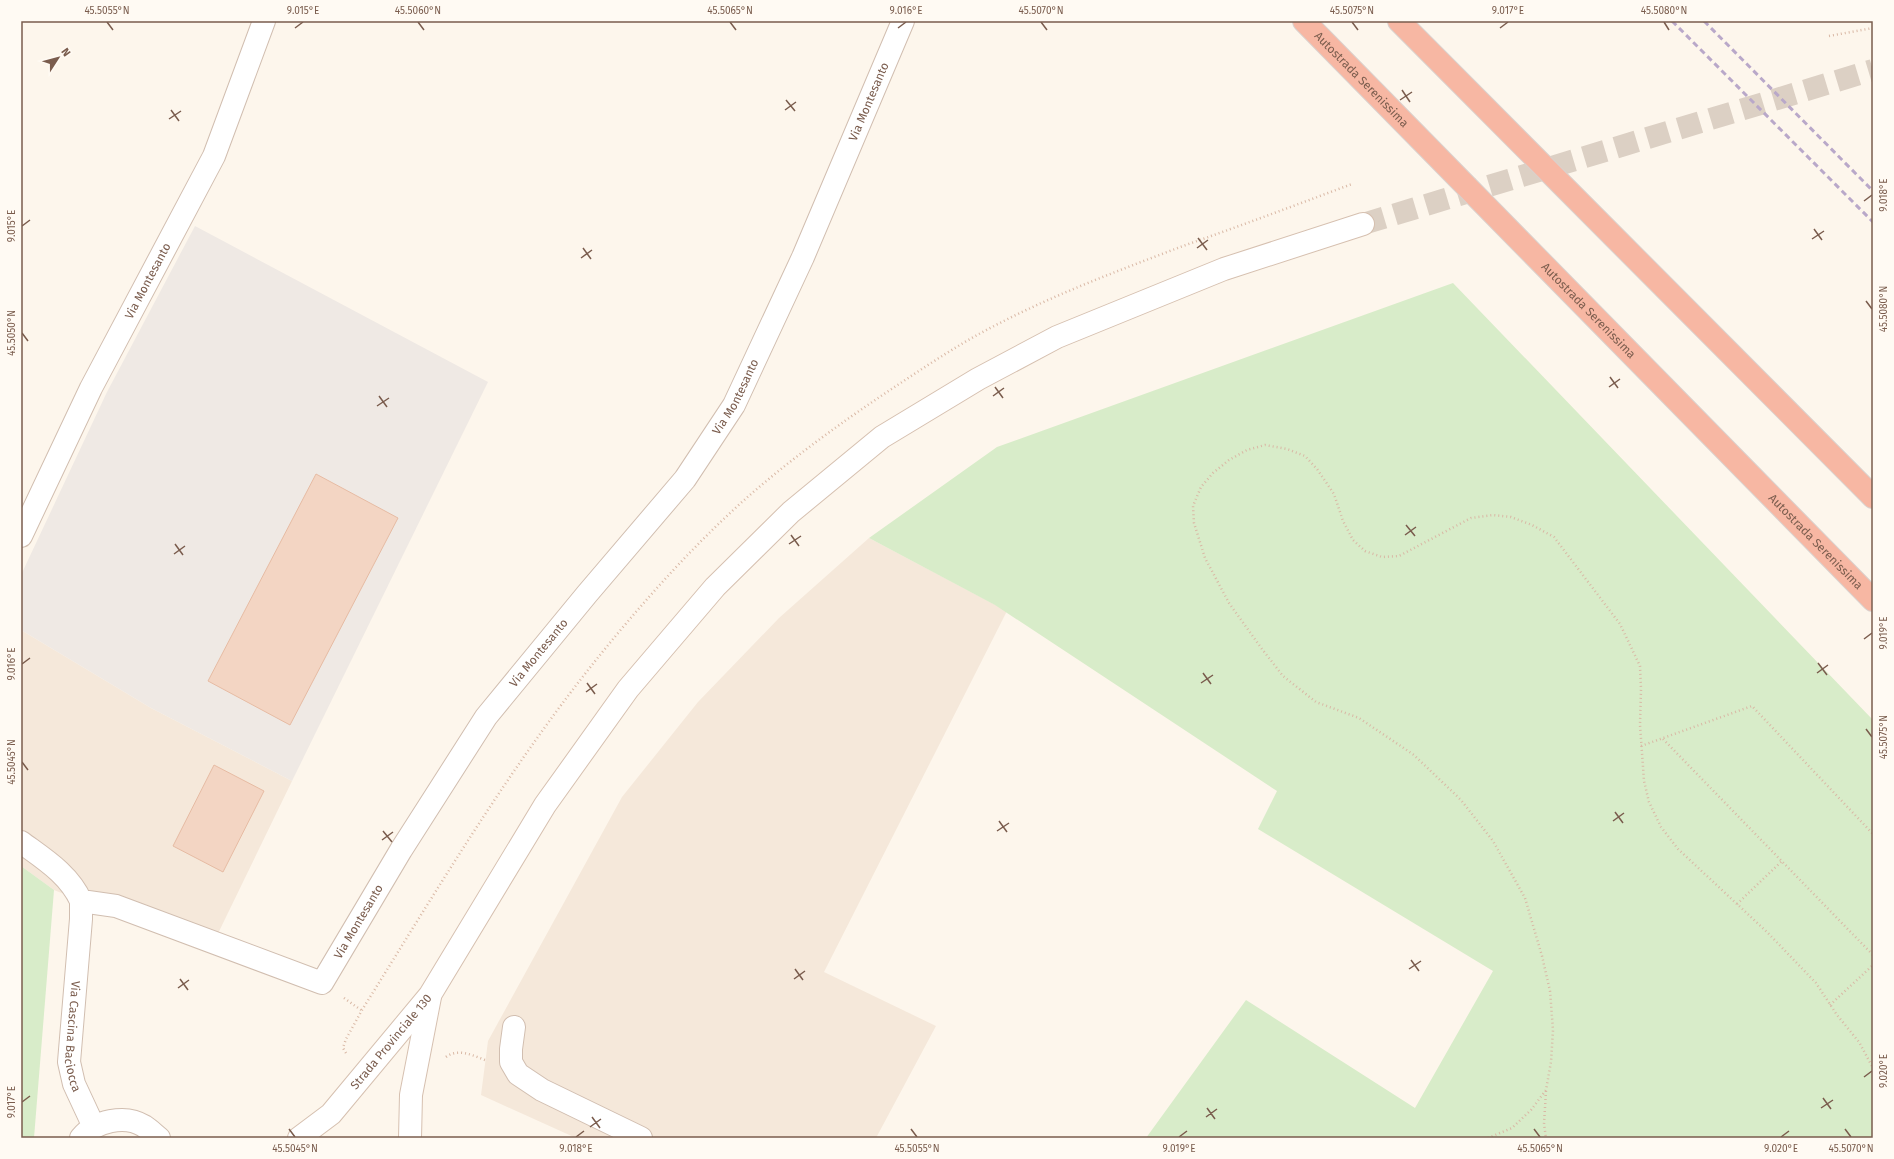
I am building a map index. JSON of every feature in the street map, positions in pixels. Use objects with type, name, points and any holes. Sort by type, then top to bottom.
[{"type":"highway","name":"Autostrada Serenissima","points":[[1304,21],[1873,600]]},
{"type":"highway","points":[[1399,21],[1873,497]]},
{"type":"street","name":"Via Montesanto","points":[[21,536],[91,388],[214,156],[264,21]]},
{"type":"street","name":"Via Montesanto","points":[[81,901],[116,906],[322,983],[401,850],[486,717],[684,479],[734,405],[803,257],[903,21]]},
{"type":"street","points":[[430,995],[545,805],[628,688],[715,587],[797,507],[882,437],[978,379],[1057,337],[1224,269],[1363,224]]},
{"type":"street","points":[[21,842],[69,880],[81,901]]},
{"type":"street","name":"Via Cascina Baciocca","points":[[81,901],[81,919],[69,1062],[87,1132]]},
{"type":"street","name":"Strada Provinciale 130","points":[[299,1138],[331,1114],[430,995]]},
{"type":"street","name":"Strada Provinciale 130","points":[[410,1138],[411,1095],[430,995]]},
{"type":"street","points":[[514,1027],[511,1062],[518,1074],[542,1090],[641,1138]]},
{"type":"street","points":[[87,1132],[108,1122],[123,1120],[143,1125],[159,1138]]},
{"type":"path","points":[[1829,36],[1873,28]]},
{"type":"path","points":[[1546,1138],[1544,1124],[1546,1090],[1551,1062],[1553,1030],[1550,991],[1524,898],[1493,841],[1460,800],[1414,755],[1358,718],[1316,702],[1279,670],[1229,603],[1205,558],[1194,523],[1193,506],[1201,487],[1213,473],[1229,460],[1247,450],[1265,445],[1287,449],[1305,456],[1317,469],[1334,494],[1343,521],[1353,540],[1365,551],[1382,558],[1398,556],[1471,518],[1493,515],[1511,517],[1532,525],[1554,537],[1620,624],[1640,666],[1640,725],[1644,781],[1647,795],[1661,827],[1678,849],[1767,932],[1816,983],[1859,1042],[1873,1068]]},
{"type":"path","points":[[1641,746],[1752,706],[1873,834]]},
{"type":"path","points":[[1663,739],[1873,955]]},
{"type":"path","points":[[1737,904],[1782,861]]},
{"type":"path","points":[[1830,1004],[1873,965]]},
{"type":"path","points":[[444,1059],[452,1053],[460,1052],[490,1062],[501,1064],[511,1062]]},
{"type":"path","points":[[1488,1138],[1512,1128],[1531,1110],[1546,1090]]},
{"type":"shaded area","points":[[195,226],[488,382],[292,781],[151,708],[21,630],[21,575],[107,392]]},
{"type":"shaded area","points":[[869,538],[1007,611],[824,972],[936,1026],[876,1138],[576,1138],[481,1095],[488,1041],[622,797],[698,702],[779,618]]},
{"type":"shaded area","points":[[21,630],[151,708],[292,781],[209,952],[54,890],[21,866]]},
{"type":"green space","points":[[1453,283],[1873,720],[1873,1138],[1146,1138],[1246,1000],[1415,1108],[1493,971],[1258,829],[1277,791],[995,605],[869,538],[997,447]]},
{"type":"green space","points":[[21,866],[54,890],[34,1138],[21,1138]]},
{"type":"building","points":[[316,474],[398,518],[290,725],[208,681]]},
{"type":"building","points":[[214,765],[264,791],[223,872],[173,846]]},
{"type":"tunnel","points":[[1363,224],[1873,70]]},
{"type":"railway","points":[[1672,21],[1873,222]]},
{"type":"railway","points":[[1704,21],[1873,191]]}]
